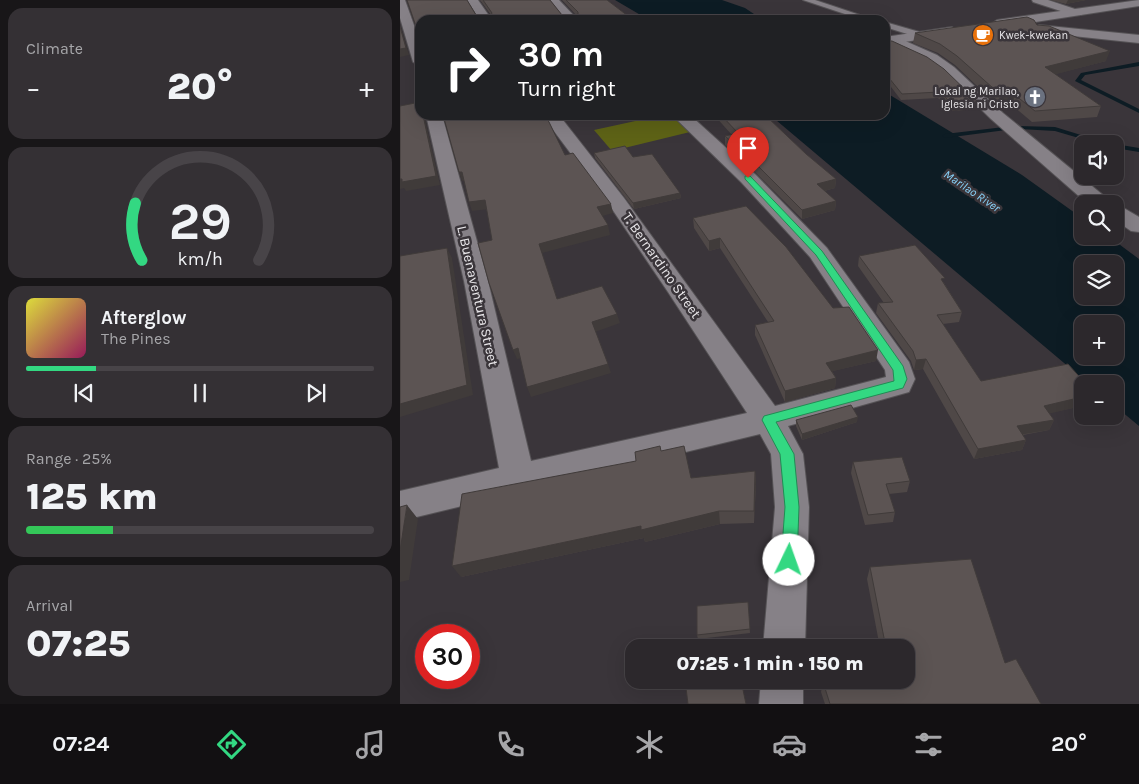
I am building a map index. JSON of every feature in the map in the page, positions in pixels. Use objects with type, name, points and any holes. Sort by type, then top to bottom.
[{"type":"street","points":[[472,0],[482,15]]},
{"type":"street","points":[[553,0],[567,15]]},
{"type":"street","points":[[1037,0],[1077,13]]},
{"type":"street","points":[[400,2],[415,43]]},
{"type":"street","points":[[1139,3],[984,26],[1051,30],[1139,39]]},
{"type":"street","points":[[890,40],[966,29]]},
{"type":"street","points":[[890,40],[932,58],[949,70],[997,116],[1092,195]]},
{"type":"street","name":"L. Buenaventura Street","points":[[435,120],[476,281],[518,479]]},
{"type":"street","name":"T. Bernardino Street","points":[[554,120],[617,202],[768,420],[787,454],[792,507],[785,639]]},
{"type":"street","points":[[400,506],[768,420],[899,384],[901,379],[899,369],[819,253],[748,178],[685,120]]},
{"type":"street","points":[[1124,217],[1139,226]]},
{"type":"street","points":[[781,704],[782,689]]},
{"type":"lane","points":[[808,0],[855,15]]},
{"type":"lane","points":[[890,26],[920,35]]},
{"type":"green space","points":[[640,120],[677,120],[690,132],[612,151],[594,130]]},
{"type":"water","points":[[615,0],[722,0],[745,8],[756,15],[640,15]]},
{"type":"water","name":"Marilao River","points":[[890,95],[1022,175],[1074,212],[1074,245],[1120,245],[1139,259],[1139,426],[1124,414],[1124,375],[1078,375],[776,120],[890,120]]},
{"type":"building","points":[[407,0],[467,0],[476,15],[415,15],[415,23]]},
{"type":"building","points":[[483,0],[550,0],[562,15],[491,15],[492,13]]},
{"type":"building","points":[[566,0],[607,0],[627,15],[578,15],[578,12]]},
{"type":"building","points":[[1027,17],[1034,20],[1037,25],[1049,26],[1110,51],[1045,67],[1101,106],[1035,111],[1015,95],[1002,96],[957,56],[940,44],[915,33]]},
{"type":"building","points":[[400,27],[406,48],[400,49]]},
{"type":"building","points":[[890,41],[927,57],[944,69],[979,103],[954,105],[939,92],[902,94],[890,79]]},
{"type":"building","points":[[415,103],[415,120],[424,120],[436,176],[402,182],[402,179],[400,179],[400,106]]},
{"type":"building","points":[[444,120],[548,120],[565,155],[573,153],[611,204],[597,207],[608,225],[539,244],[557,299],[602,286],[617,314],[592,322],[608,364],[527,387],[518,348],[513,350],[489,283],[478,243],[492,240],[485,200],[469,202],[462,172],[459,172]]},
{"type":"building","points":[[726,120],[770,120],[836,179],[817,184],[836,201],[802,210],[725,136],[738,133]]},
{"type":"building","points":[[625,146],[633,157],[652,154],[680,193],[633,203],[594,153]]},
{"type":"building","points":[[746,206],[786,247],[833,308],[849,307],[878,350],[826,363],[836,378],[785,391],[755,325],[774,321],[720,238],[709,241],[693,218]]},
{"type":"building","points":[[915,245],[945,278],[941,279],[962,312],[937,315],[981,381],[1068,364],[1078,375],[1074,375],[1074,399],[1044,406],[1054,420],[1017,426],[1026,440],[978,449],[926,359],[916,360],[913,351],[878,303],[893,302],[859,256]]},
{"type":"building","points":[[447,248],[467,385],[400,404],[400,256]]},
{"type":"building","points":[[851,405],[858,417],[802,434],[796,420]]},
{"type":"building","points":[[660,446],[661,451],[684,446],[691,478],[755,471],[754,511],[719,511],[641,530],[641,526],[452,566],[462,494],[636,461],[635,452]]},
{"type":"building","points":[[902,457],[910,481],[886,484],[895,512],[868,515],[853,462]]},
{"type":"building","points":[[407,505],[400,551],[400,507]]},
{"type":"building","points":[[971,559],[1005,663],[1016,659],[1041,704],[830,704],[825,689],[915,689],[915,639],[884,639],[870,567]]},
{"type":"building","points":[[748,602],[750,629],[697,635],[697,606]]},
{"type":"building","points":[[686,689],[743,689],[746,704],[688,704]]},
{"type":"waterway","points":[[1139,64],[1083,74],[1078,81],[1139,111]]},
{"type":"waterway","points":[[1020,127],[1055,129],[1076,135]]},
{"type":"waterway","points":[[945,136],[1004,129]]},
{"type":"waterway","points":[[1124,148],[1139,150]]},
{"type":"place","name":"Kwek-kwekan","points":[[983,35]]},
{"type":"place","name":"Lokal ng Marilao, Iglesia ni Cristo","points":[[1035,97]]},
{"type":"route","points":[[748,178],[819,253],[899,369],[901,379],[899,384],[768,420],[787,454],[792,507],[789,560]]}]
